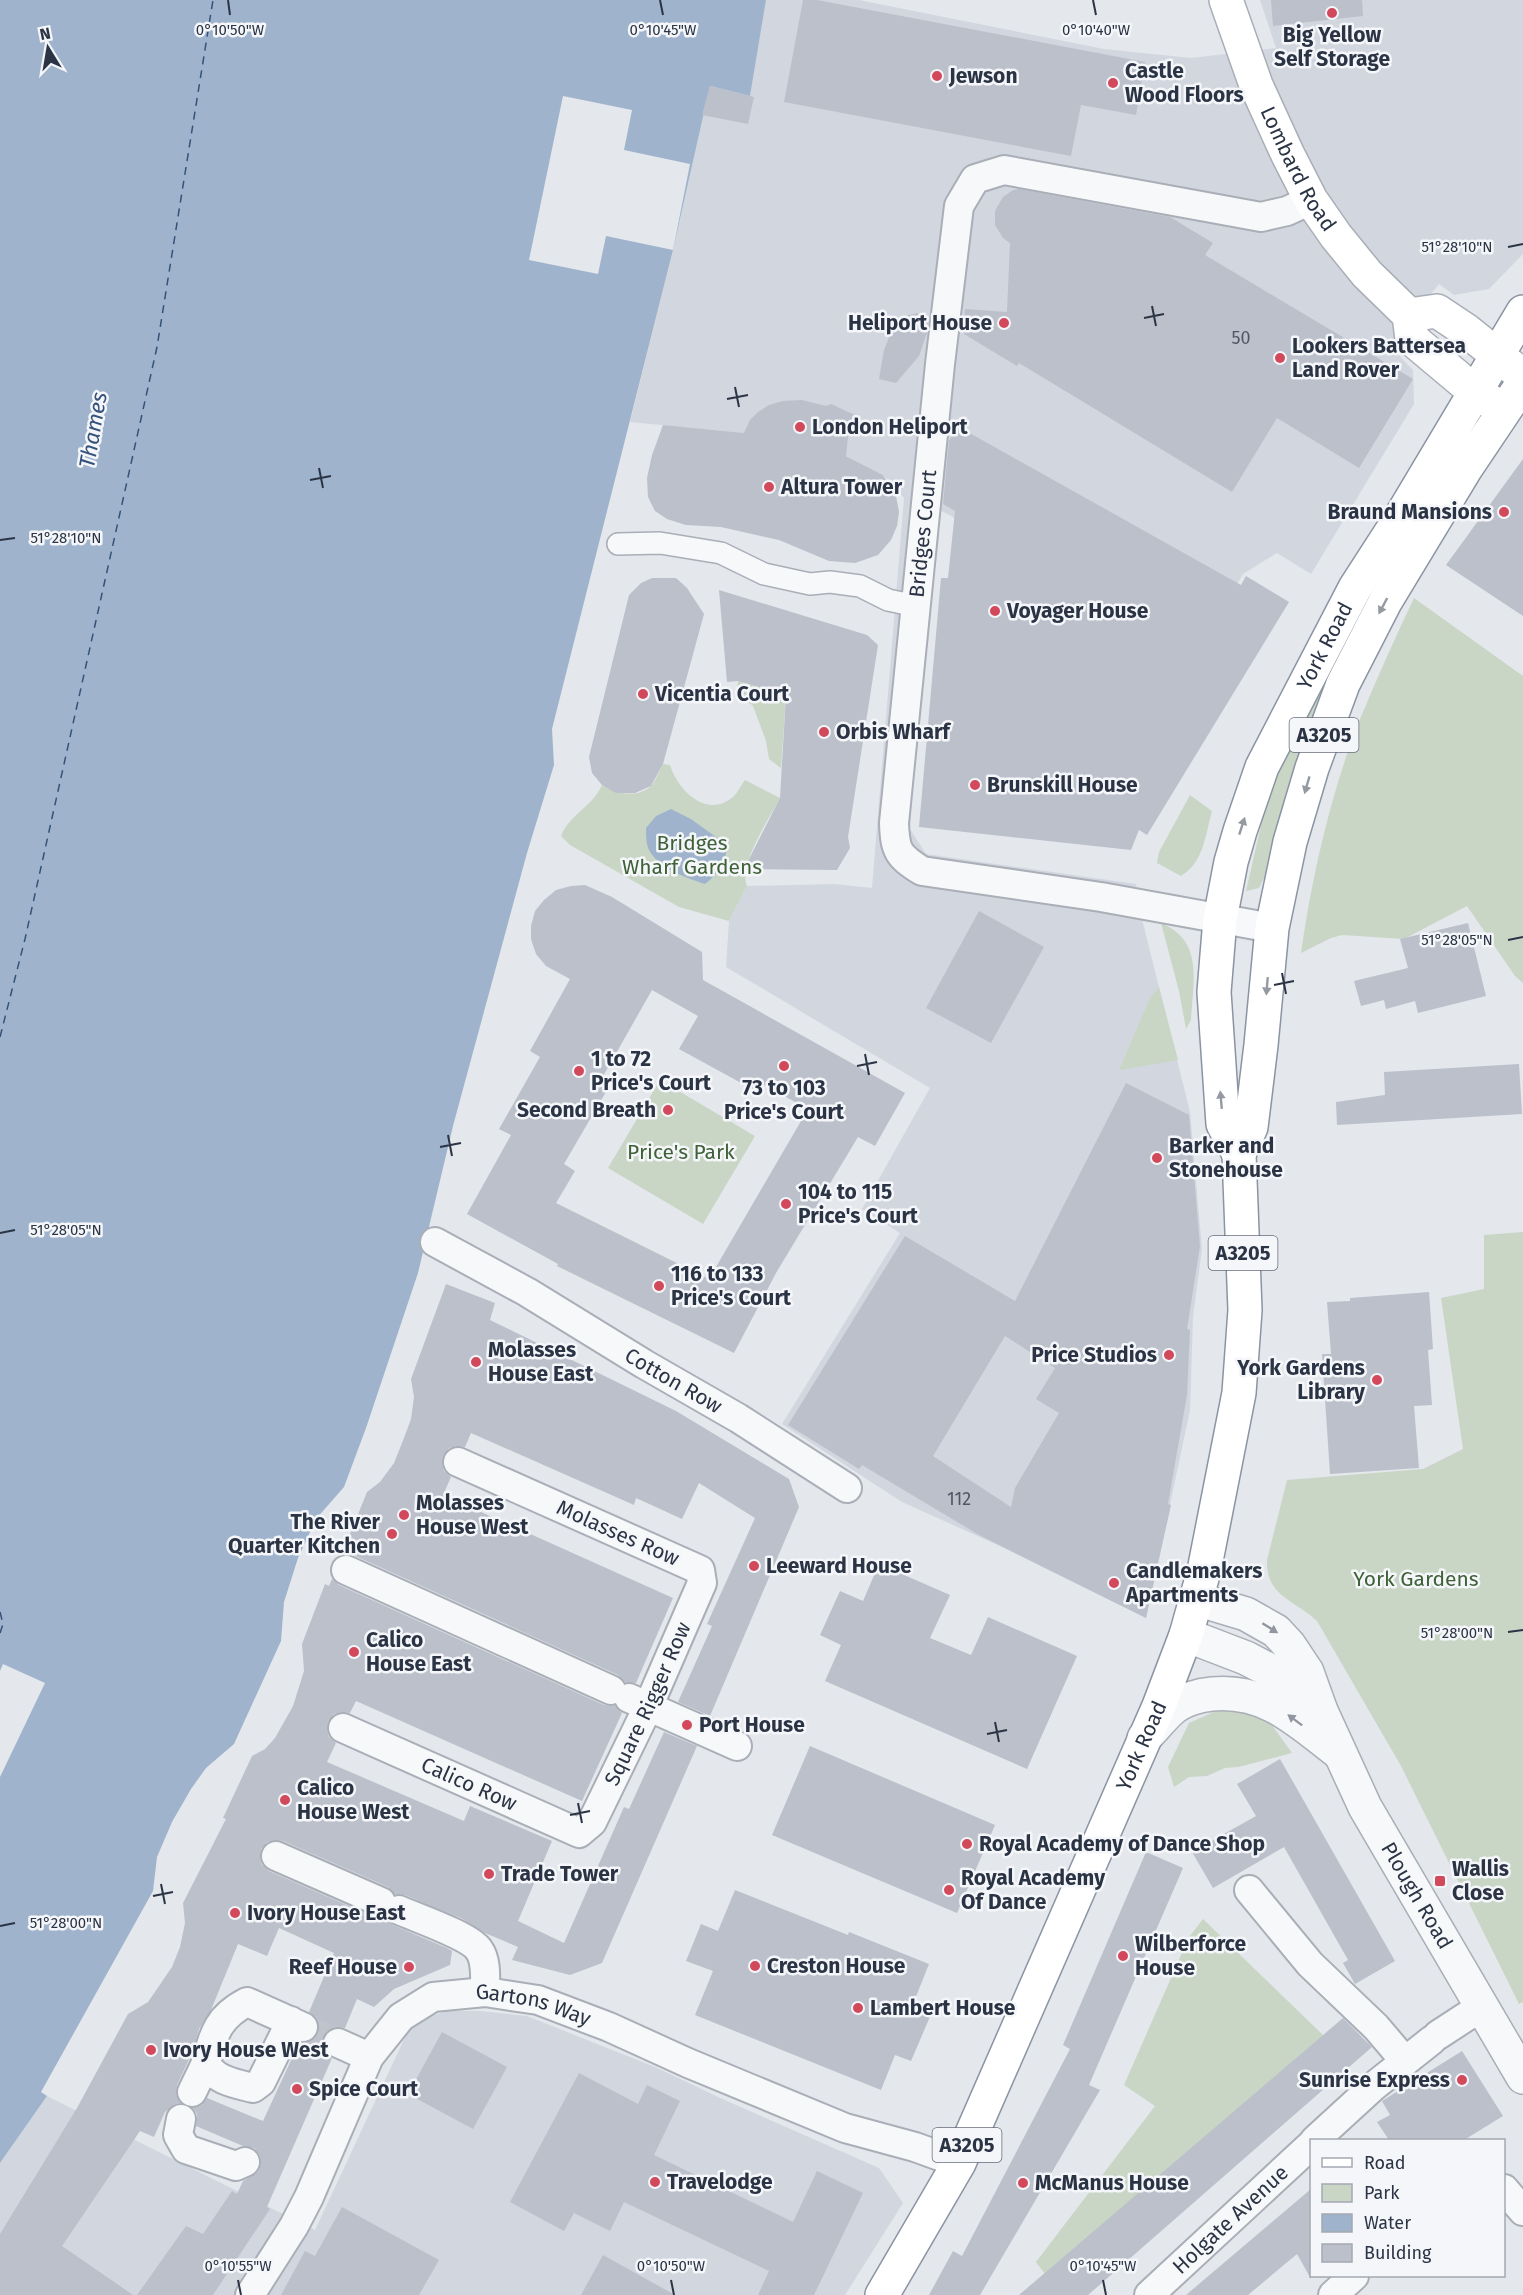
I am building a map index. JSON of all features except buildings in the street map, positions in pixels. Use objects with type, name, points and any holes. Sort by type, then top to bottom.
[{"type":"main road","name":"Lombard Road","points":[[1226,0],[1256,85],[1287,155],[1311,200],[1367,274],[1409,315],[1413,339],[1474,391],[1505,410]]},
{"type":"main road","points":[[1409,315],[1437,311],[1467,331],[1523,376]]},
{"type":"main road","name":"York Road","points":[[882,2295],[959,2163],[1144,1739],[1186,1635],[1204,1571],[1237,1406],[1244,1352],[1245,1310],[1239,1154],[1223,1124],[1214,992],[1220,919],[1231,862],[1262,766],[1355,588],[1523,312]]},
{"type":"main road","name":"York Road","points":[[1239,1154],[1251,1127],[1272,928],[1290,842],[1312,768],[1343,684],[1385,602],[1466,468],[1523,383]]},
{"type":"street","name":"Bridges Court","points":[[1272,928],[1101,897],[922,871],[903,859],[895,845],[894,823],[940,364],[959,206],[975,179],[1004,170],[1261,217],[1287,211],[1311,200]]},
{"type":"street","points":[[618,544],[660,543],[721,553],[764,574],[810,584],[830,582],[860,586],[888,600],[916,606]]},
{"type":"street","name":"Cotton Row","points":[[435,1242],[527,1292],[644,1364],[738,1418],[847,1488]]},
{"type":"street","name":"Molasses Row","points":[[458,1462],[700,1570],[702,1583]]},
{"type":"street","points":[[346,1570],[736,1746]]},
{"type":"street","name":"Square Rigger Row","points":[[592,1822],[629,1698],[702,1583]]},
{"type":"street","name":"Plough Road","points":[[1196,1599],[1246,1614],[1276,1631],[1290,1645],[1307,1672],[1321,1711],[1365,1807],[1523,2077]]},
{"type":"street","name":"Plough Road","points":[[1186,1635],[1246,1658],[1273,1672],[1321,1711]]},
{"type":"street","points":[[1144,1739],[1174,1707],[1200,1695],[1228,1692],[1249,1695],[1276,1707],[1342,1755]]},
{"type":"street","name":"Calico Row","points":[[343,1728],[579,1833],[592,1822]]},
{"type":"street","points":[[276,1856],[468,1940],[480,1950],[485,1969],[485,1992]]},
{"type":"street","points":[[1249,1890],[1310,1964],[1376,2027],[1404,2060]]},
{"type":"street","name":"Gartons Way","points":[[250,2295],[294,2226],[309,2197],[369,2057],[401,2018],[433,1997],[485,1992],[538,2000],[609,2027],[688,2063],[835,2124],[915,2147],[959,2163]]},
{"type":"street","points":[[192,2092],[206,2063],[219,2024],[231,2010],[247,2002],[297,2024],[261,2082],[253,2088],[228,2081],[209,2071],[206,2063]]},
{"type":"street","points":[[1316,2139],[1404,2060],[1481,2007]]},
{"type":"street","points":[[338,2043],[369,2057]]},
{"type":"street","points":[[181,2119],[178,2135],[186,2149],[236,2166],[245,2162]]},
{"type":"street","name":"Holgate Avenue","points":[[1149,2295],[1310,2145]]},
{"type":"street","points":[[1505,2191],[1523,2211]]},
{"type":"street","points":[[1333,2295],[1353,2277]]},
{"type":"shaded area","points":[[766,0],[859,0],[1104,49],[1191,58],[1276,48],[1260,0],[1523,0],[1523,254],[1489,289],[1454,295],[1439,284],[1389,345],[1413,370],[1414,404],[1311,574],[1277,553],[1243,574],[1197,651],[940,510],[932,515],[910,829],[926,854],[1136,884],[1141,915],[1190,1112],[1202,1249],[1193,1317],[1190,1410],[1146,1618],[1002,1547],[902,1502],[782,1424],[900,1233],[862,1209],[930,1088],[726,967],[729,921],[747,886],[835,884],[872,888],[904,498],[883,475],[847,456],[833,458],[744,433],[630,422],[673,250],[710,86],[750,95]]},
{"type":"shaded area","points":[[447,2011],[480,2011],[527,2016],[655,2067],[879,2168],[903,2203],[845,2295],[0,2295],[0,2163],[47,2096],[315,2230],[407,2033],[425,2018]]},
{"type":"green space","points":[[1414,598],[1523,676],[1523,983],[1515,976],[1467,906],[1404,939],[1342,935],[1301,953],[1317,864],[1340,776],[1360,719]]},
{"type":"green space","points":[[1355,616],[1357,621],[1312,723],[1280,815],[1265,876],[1259,888],[1246,891],[1265,808],[1289,745]]},
{"type":"green space","points":[[738,681],[786,695],[781,768],[769,759],[766,741],[753,706],[737,692]]},
{"type":"green space","name":"Bridges Wharf Gardens","points":[[663,764],[670,765],[687,793],[704,804],[724,803],[734,796],[745,780],[780,798],[751,854],[745,877],[747,886],[729,921],[679,907],[570,845],[561,836],[602,785],[633,794],[645,790],[653,784]]},
{"type":"green space","points":[[1190,795],[1212,811],[1199,856],[1189,870],[1181,876],[1157,863],[1159,852]]},
{"type":"green space","points":[[1161,923],[1175,931],[1190,951],[1194,977],[1191,1020],[1186,1029],[1179,991]]},
{"type":"green space","points":[[1159,987],[1178,1060],[1119,1070],[1150,998]]},
{"type":"green space","name":"Price's Park","points":[[660,1080],[755,1136],[703,1224],[608,1168]]},
{"type":"green space","name":"York Gardens","points":[[1523,1232],[1523,2002],[1519,2004],[1401,1766],[1317,1621],[1276,1590],[1268,1572],[1267,1560],[1287,1480],[1423,1469],[1463,1449],[1441,1298],[1484,1289],[1484,1235]]},
{"type":"green space","points":[[1218,1710],[1239,1710],[1269,1721],[1292,1753],[1238,1767],[1225,1768],[1207,1776],[1189,1777],[1174,1787],[1168,1767],[1189,1723]]},
{"type":"green space","points":[[1203,1919],[1324,2036],[1054,2286],[1036,2262],[1155,2106],[1124,2085],[1189,1937]]},
{"type":"water","name":"Thames","points":[[0,0],[766,0],[750,96],[710,86],[673,250],[552,729],[554,765],[527,853],[453,1126],[418,1273],[366,1428],[344,1487],[316,1519],[298,1558],[284,1602],[281,1641],[234,1744],[206,1768],[172,1822],[157,1857],[153,1891],[41,2092],[47,2096],[0,2163]]},
{"type":"water","points":[[671,809],[691,819],[727,845],[721,867],[705,884],[665,867],[658,862],[648,848],[646,828],[656,816]]},
{"type":"pier","points":[[563,96],[632,110],[624,150],[690,164],[673,250],[606,236],[598,274],[529,260]]},
{"type":"pier","points":[[3,1664],[45,1683],[0,1777],[0,1671]]},
{"type":"ferry route","points":[[0,1037],[25,939],[157,347],[213,0]]},
{"type":"ferry route","points":[[0,1612],[3,1624],[0,1633]]},
{"type":"tunnel","points":[[303,2027],[338,2043]]},
{"type":"place","name":"Big Yellow Self Storage","points":[[1332,13]]},
{"type":"place","name":"Jewson","points":[[937,76]]},
{"type":"place","name":"Castle Wood Floors","points":[[1113,83]]},
{"type":"place","name":"Heliport House","points":[[1004,323]]},
{"type":"place","name":"Lookers Battersea Land Rover","points":[[1280,358]]},
{"type":"place","name":"London Heliport","points":[[800,427]]},
{"type":"place","name":"Altura Tower","points":[[769,487]]},
{"type":"place","name":"Braund Mansions","points":[[1504,512]]},
{"type":"place","name":"Voyager House","points":[[995,611]]},
{"type":"place","name":"Vicentia Court","points":[[643,694]]},
{"type":"place","name":"Orbis Wharf","points":[[824,732]]},
{"type":"place","name":"Brunskill House","points":[[975,785]]},
{"type":"place","name":"73 to 103 Price's Court","points":[[784,1066]]},
{"type":"place","name":"1 to 72 Price's Court","points":[[579,1071]]},
{"type":"place","name":"Second Breath","points":[[668,1110]]},
{"type":"place","name":"Barker and Stonehouse","points":[[1157,1158]]},
{"type":"place","name":"104 to 115 Price's Court","points":[[786,1204]]},
{"type":"place","name":"116 to 133 Price's Court","points":[[659,1286]]},
{"type":"place","name":"Price Studios","points":[[1169,1355]]},
{"type":"place","name":"Molasses House East","points":[[476,1362]]},
{"type":"place","name":"York Gardens Library","points":[[1377,1380]]},
{"type":"place","name":"Molasses House West","points":[[404,1515]]},
{"type":"place","name":"The River Quarter Kitchen","points":[[392,1534]]},
{"type":"place","name":"Leeward House","points":[[754,1566]]},
{"type":"place","name":"Candlemakers Apartments","points":[[1114,1583]]},
{"type":"place","name":"Calico House East","points":[[354,1652]]},
{"type":"place","name":"Port House","points":[[687,1725]]},
{"type":"place","name":"Calico House West","points":[[285,1800]]},
{"type":"place","name":"Royal Academy of Dance Shop","points":[[967,1844]]},
{"type":"place","name":"Trade Tower","points":[[489,1874]]},
{"type":"place","name":"Wallis Close","points":[[1440,1881]]},
{"type":"place","name":"Royal Academy Of Dance","points":[[949,1890]]},
{"type":"place","name":"Ivory House East","points":[[235,1913]]},
{"type":"place","name":"Wilberforce House","points":[[1123,1956]]},
{"type":"place","name":"Creston House","points":[[755,1966]]},
{"type":"place","name":"Reef House","points":[[409,1967]]},
{"type":"place","name":"Lambert House","points":[[858,2008]]},
{"type":"place","name":"Ivory House West","points":[[151,2050]]},
{"type":"place","name":"Sunrise Express","points":[[1462,2080]]},
{"type":"place","name":"Spice Court","points":[[297,2089]]},
{"type":"place","name":"Travelodge","points":[[655,2182]]},
{"type":"place","name":"McManus House","points":[[1023,2183]]}]
